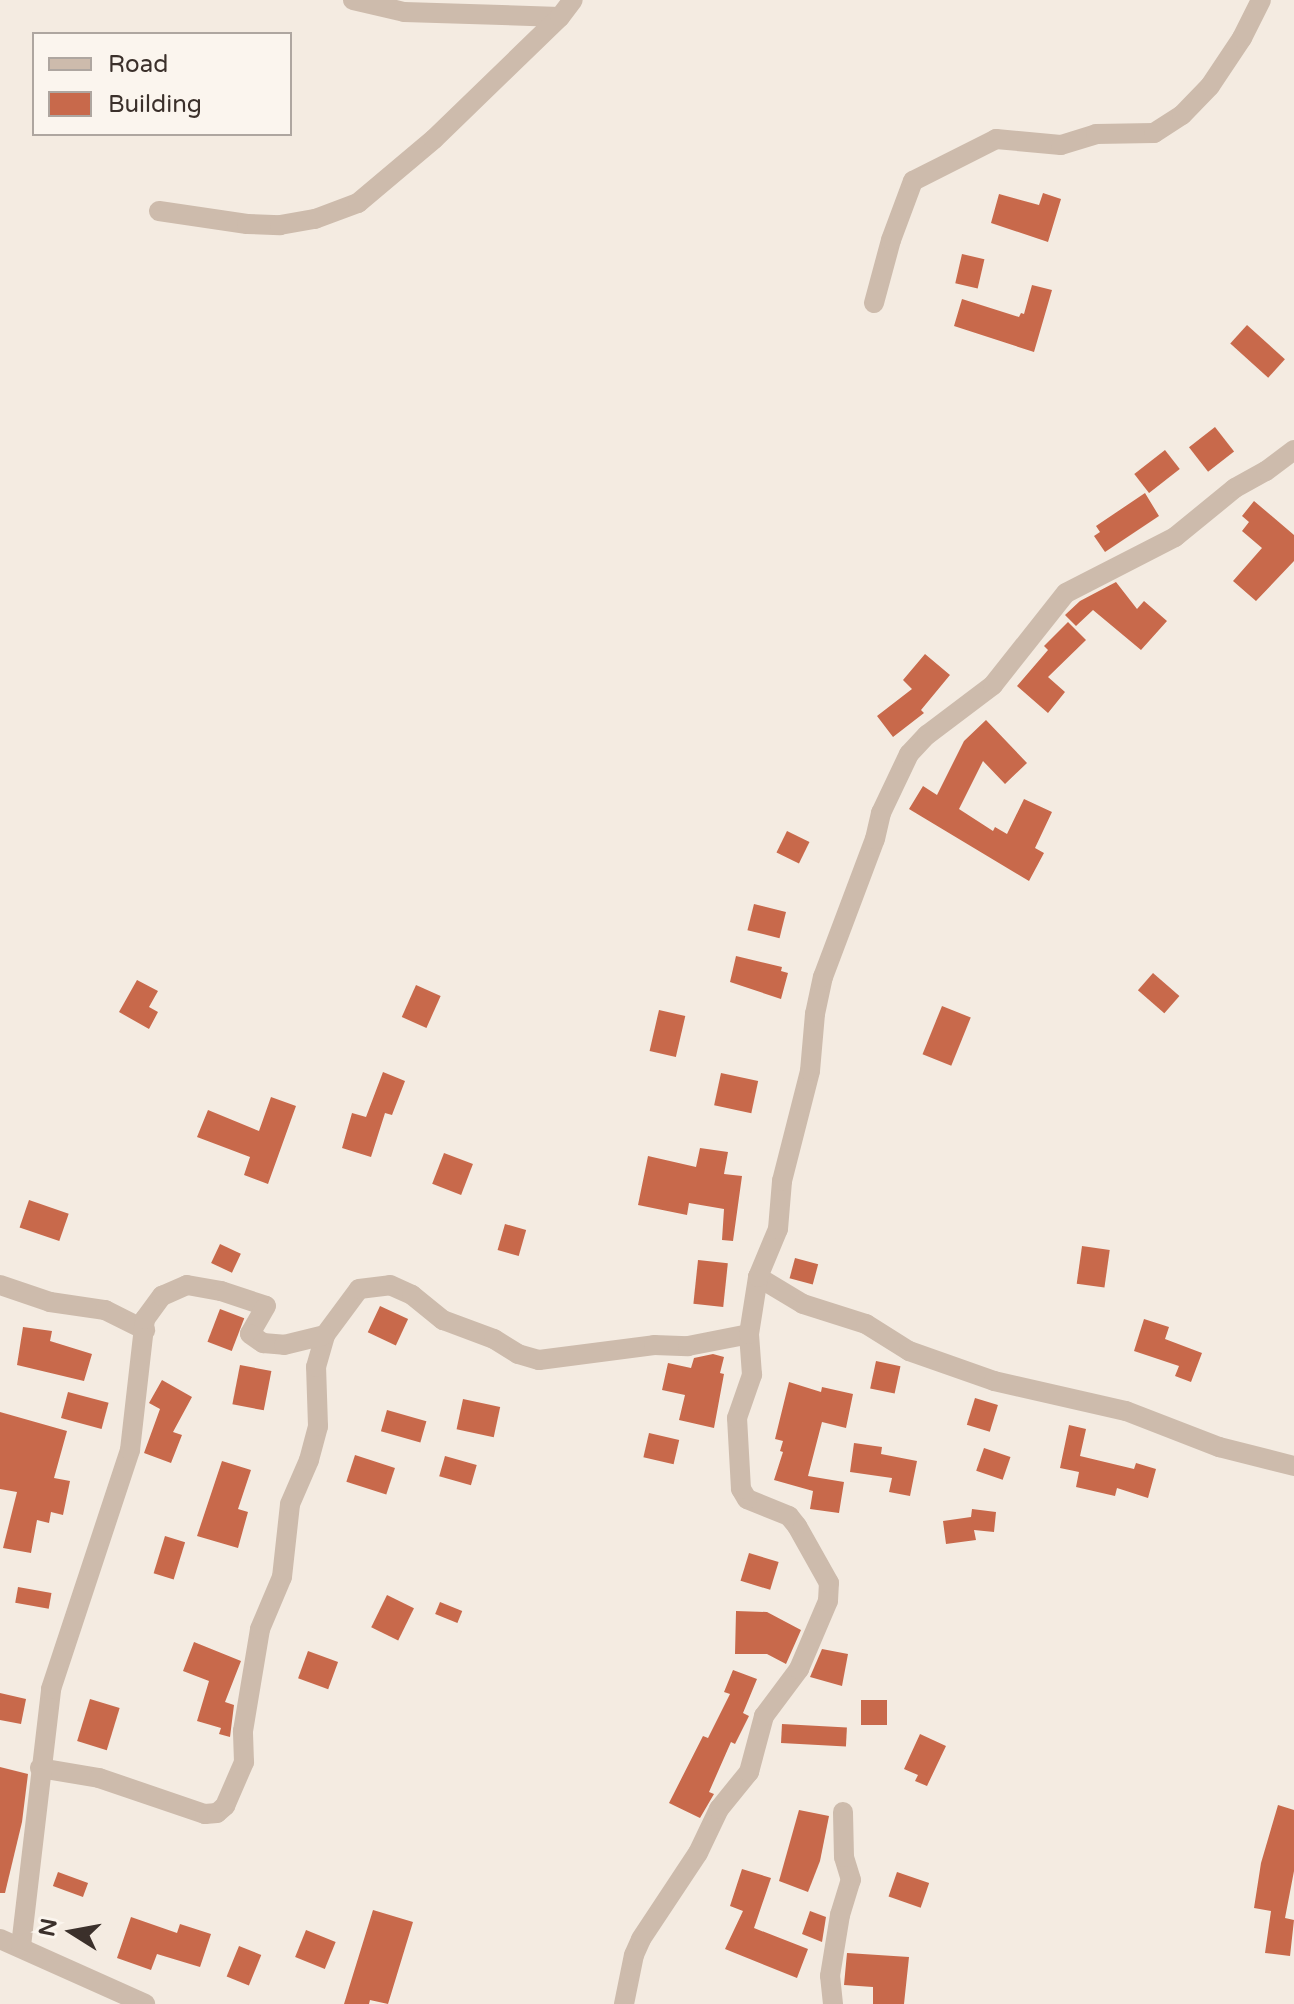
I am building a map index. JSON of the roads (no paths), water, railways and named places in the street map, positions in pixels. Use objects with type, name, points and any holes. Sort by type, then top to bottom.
[{"type":"street","points":[[353,0],[404,12],[560,17]]},
{"type":"street","points":[[159,211],[247,224],[280,225],[315,219],[358,203],[434,139],[560,17],[573,0]]},
{"type":"street","points":[[874,303],[895,227],[913,181],[989,140],[1061,145],[1096,134],[1154,133],[1182,115],[1210,86],[1242,38],[1261,0]]},
{"type":"street","points":[[624,2004],[634,1955],[641,1939],[698,1853],[719,1809],[749,1772],[764,1716],[799,1669],[828,1601],[829,1583],[797,1526],[789,1516],[747,1499],[741,1489],[737,1418],[752,1375],[749,1334],[758,1277],[778,1229],[782,1181],[810,1071],[815,1014],[823,977],[875,839],[881,813],[909,754],[927,735],[993,685],[1066,593],[1175,537],[1235,488],[1266,471],[1294,450]]},
{"type":"street","points":[[758,1277],[803,1304],[866,1324],[909,1351],[994,1381],[1126,1411],[1219,1447],[1294,1466]]},
{"type":"street","points":[[40,1768],[99,1778],[205,1814],[217,1813],[225,1806],[244,1762],[243,1731],[260,1629],[282,1577],[290,1504],[309,1460],[318,1426],[316,1367],[325,1335],[343,1313],[353,1294],[381,1284],[412,1295],[443,1320],[494,1339],[518,1354],[539,1360],[654,1345],[688,1346],[749,1334]]},
{"type":"street","points":[[0,1285],[50,1302],[105,1310],[145,1330]]},
{"type":"street","points":[[21,1946],[51,1689],[130,1450],[145,1319],[162,1296],[187,1285],[221,1291],[266,1306],[250,1334],[263,1343],[284,1345],[325,1335]]},
{"type":"street","points":[[833,2004],[830,1976],[840,1915],[851,1880],[844,1857],[843,1812]]},
{"type":"street","points":[[0,1939],[145,2004]]}]
